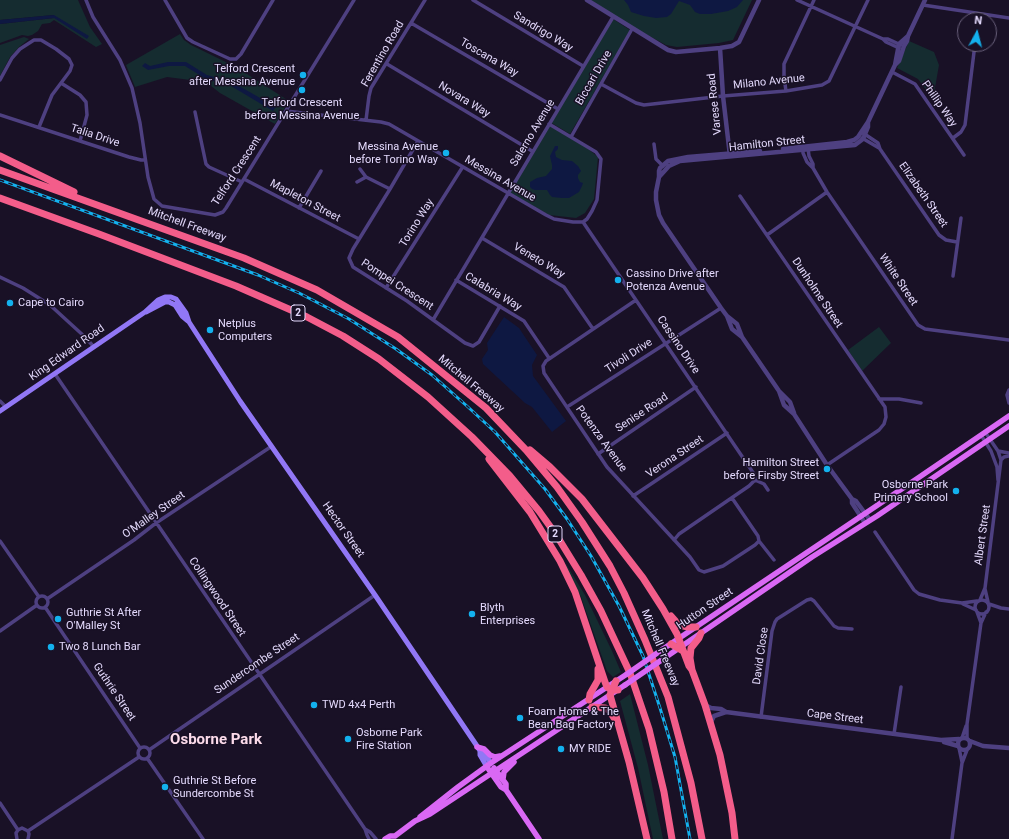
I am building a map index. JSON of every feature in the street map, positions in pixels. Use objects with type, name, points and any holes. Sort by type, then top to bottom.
[{"type":"highway","points":[[0,156],[34,174],[116,211]]},
{"type":"highway","name":"Mitchell Freeway","points":[[0,170],[244,258],[317,290],[398,337],[486,408],[508,430],[557,487],[582,522],[610,566],[624,593],[668,697],[690,776],[702,839]]},
{"type":"highway","name":"2","points":[[0,198],[236,286],[308,317],[343,336],[379,359],[428,397],[472,437],[510,476],[539,511],[557,536],[601,611],[630,673],[649,729],[664,792],[672,839]]},
{"type":"highway","points":[[508,430],[550,467],[582,500],[643,578],[663,610],[678,639],[678,648],[692,670]]},
{"type":"highway","points":[[472,437],[530,512],[560,561],[575,592],[598,663],[610,691],[647,839]]},
{"type":"highway","points":[[663,610],[668,612],[679,625],[683,627],[696,627]]},
{"type":"highway","points":[[701,633],[691,648],[690,653],[692,670],[705,705],[720,755],[732,814],[735,839]]},
{"type":"highway","points":[[598,663],[598,680],[590,694],[590,703],[609,710],[618,723]]},
{"type":"highway","points":[[610,691],[616,681]]},
{"type":"main road","name":"King Edward Road","points":[[0,411],[145,312],[158,300],[165,297],[170,299]]},
{"type":"main road","name":"Hector Street","points":[[170,299],[176,298],[181,304],[189,322],[240,401],[375,595],[479,749],[480,755],[494,772],[501,787],[506,790],[539,839]]},
{"type":"main road","name":"Hutton Street","points":[[678,639],[1009,416]]},
{"type":"main road","name":"Hutton Street","points":[[386,839],[394,837],[416,821],[433,805],[502,756],[610,691],[625,685],[812,557],[868,522],[1009,426]]},
{"type":"main road","name":"Hutton Street","points":[[616,681],[663,649],[678,648]]},
{"type":"main road","name":"Hutton Street","points":[[416,821],[430,814],[494,772],[590,703]]},
{"type":"main road","points":[[479,749],[484,749],[490,755],[495,757],[502,756]]},
{"type":"main road","points":[[503,780],[504,772],[519,755]]},
{"type":"main road","name":"Hector Street","points":[[494,772],[506,784],[506,790]]},
{"type":"street","name":"Telford Crescent","points":[[86,0],[93,17],[120,60],[132,88],[140,123],[151,193],[154,199],[162,206],[215,215],[219,214],[226,208],[354,0]]},
{"type":"street","points":[[165,0],[187,38],[230,60],[236,59],[241,54],[272,0]]},
{"type":"street","name":"Ferentino Road","points":[[366,120],[371,88],[425,0]]},
{"type":"street","name":"Sandrigo Way","points":[[473,0],[583,66]]},
{"type":"street","points":[[587,0],[632,29],[668,50],[676,52],[720,48],[732,46],[739,42],[759,0]]},
{"type":"street","points":[[797,0],[856,26],[883,39],[886,42],[901,47]]},
{"type":"street","points":[[786,91],[784,64],[814,0]]},
{"type":"street","name":"Milano Avenue","points":[[601,84],[636,103],[644,105],[723,96],[786,91],[822,85],[829,81],[868,0]]},
{"type":"street","points":[[862,135],[895,65],[899,61],[901,47],[907,41],[924,3],[969,12]]},
{"type":"street","points":[[997,16],[1009,18]]},
{"type":"street","name":"Salerno Avenue","points":[[433,320],[612,17]]},
{"type":"street","name":"Toscana Way","points":[[411,23],[558,109]]},
{"type":"street","name":"Biccari Drive","points":[[571,136],[632,29]]},
{"type":"street","points":[[0,80],[12,58],[20,48],[32,40],[41,40],[69,59],[72,64],[70,72],[52,95],[39,127]]},
{"type":"street","name":"Varese Road","points":[[720,48],[723,96],[730,155]]},
{"type":"street","points":[[953,138],[961,132],[965,125],[974,52]]},
{"type":"street","name":"Novara Way","points":[[387,64],[532,151]]},
{"type":"street","name":"Phillip Way","points":[[892,72],[915,84],[964,155]]},
{"type":"street","points":[[61,83],[80,95],[86,102],[87,115],[80,141]]},
{"type":"street","name":"Messina Avenue","points":[[286,111],[389,124],[507,194],[554,219],[582,222]]},
{"type":"street","name":"Mapleton Street","points":[[195,112],[206,164],[299,208],[359,239]]},
{"type":"street","name":"Talia Drive","points":[[0,114],[129,157],[145,160]]},
{"type":"street","points":[[549,124],[596,152],[601,159],[597,200],[587,219],[582,222]]},
{"type":"street","name":"Hamilton Street","points":[[862,135],[859,143],[851,146],[806,148],[730,155],[674,163],[664,167],[659,177],[656,192],[659,215],[663,223],[727,316],[732,328],[742,337],[779,391],[784,405],[794,414],[827,465],[852,499],[852,503],[868,522]]},
{"type":"street","name":"Elizabeth Street","points":[[862,135],[878,143],[880,149],[939,235],[946,240],[957,242]]},
{"type":"street","name":"Pompei Crescent","points":[[418,141],[353,249],[350,258],[353,267],[465,343],[473,346],[479,342],[500,306]]},
{"type":"street","points":[[654,144],[656,159],[664,167]]},
{"type":"street","name":"White Street","points":[[806,148],[813,168],[827,192],[918,325],[925,329],[1009,340]]},
{"type":"street","name":"Torino Way","points":[[386,288],[462,168]]},
{"type":"street","points":[[360,169],[366,177],[390,189]]},
{"type":"street","points":[[299,208],[321,171]]},
{"type":"street","points":[[357,182],[366,177]]},
{"type":"street","points":[[767,235],[827,192]]},
{"type":"street","name":"Dunholme Street","points":[[740,196],[885,407],[886,417],[884,424],[879,430],[827,465]]},
{"type":"street","points":[[953,276],[961,218]]},
{"type":"street","name":"Cassino Drive","points":[[582,222],[696,387],[754,474],[755,480],[764,484],[768,490]]},
{"type":"street","name":"Veneto Way","points":[[482,238],[564,287],[593,329]]},
{"type":"street","points":[[0,277],[23,288],[50,305],[94,347]]},
{"type":"street","name":"Calabria Way","points":[[456,280],[524,321],[549,358]]},
{"type":"street","points":[[549,358],[636,300]]},
{"type":"street","name":"Tivoli Drive","points":[[567,407],[721,308]]},
{"type":"street","name":"Potenza Avenue","points":[[549,358],[543,366],[544,372],[598,454],[633,496],[690,557],[699,570],[704,572],[723,566],[759,541]]},
{"type":"street","name":"Collingwood Street","points":[[54,374],[365,829],[369,839]]},
{"type":"street","name":"Senise Road","points":[[598,454],[696,387]]},
{"type":"street","points":[[1009,390],[1007,395],[1009,403]]},
{"type":"street","points":[[879,400],[900,399],[921,403]]},
{"type":"street","points":[[0,401],[6,407]]},
{"type":"street","name":"Verona Street","points":[[633,496],[726,432]]},
{"type":"street","name":"Albert Street","points":[[979,601],[985,588],[1001,460],[998,451],[983,434]]},
{"type":"street","name":"Albert Street","points":[[988,440],[997,467],[998,485]]},
{"type":"street","name":"O'Malley Street","points":[[47,598],[272,446]]},
{"type":"street","points":[[998,451],[1009,454]]},
{"type":"street","points":[[1001,460],[1009,454]]},
{"type":"street","points":[[674,540],[679,534],[732,498],[755,480]]},
{"type":"street","points":[[732,498],[758,536],[759,541],[774,560]]},
{"type":"street","points":[[875,532],[916,592],[927,598],[962,603],[984,600],[1001,608],[1009,609]]},
{"type":"street","points":[[0,541],[38,597]]},
{"type":"street","name":"Albert Street","points":[[985,588],[988,603]]},
{"type":"street","name":"Sundercombe Street","points":[[149,750],[375,595]]},
{"type":"street","points":[[37,605],[40,608],[46,608],[48,602],[47,598],[42,596],[38,597]]},
{"type":"street","points":[[37,605],[36,602],[38,597]]},
{"type":"street","name":"David Close","points":[[761,717],[772,631],[777,619],[811,599],[834,626],[838,628],[852,629]]},
{"type":"street","points":[[979,601],[975,606],[980,624]]},
{"type":"street","points":[[962,603],[981,614],[1001,608]]},
{"type":"street","points":[[962,763],[959,747],[965,739],[980,624],[987,612],[988,603]]},
{"type":"street","points":[[0,631],[37,605]]},
{"type":"street","name":"Guthrie Street","points":[[46,608],[140,748]]},
{"type":"street","points":[[894,734],[901,687]]},
{"type":"street","name":"Cape Street","points":[[705,705],[711,708],[721,709],[726,712],[761,717],[941,740],[965,739],[982,746]]},
{"type":"street","points":[[710,723],[714,716],[726,712]]},
{"type":"street","points":[[952,839],[962,763],[970,745],[965,739]]},
{"type":"street","name":"Cape Street","points":[[941,740],[964,750],[982,746],[1009,748]]},
{"type":"street","points":[[139,756],[138,752],[140,748],[144,747],[149,750],[150,754],[147,758]]},
{"type":"street","points":[[139,756],[142,759],[147,758]]},
{"type":"street","points":[[28,831],[139,756]]},
{"type":"street","points":[[147,758],[203,839]]},
{"type":"street","points":[[0,803],[18,830]]},
{"type":"street","points":[[18,830],[24,829],[28,831]]},
{"type":"street","name":"Collingwood Street","points":[[365,829],[376,839]]},
{"type":"street","points":[[17,839],[16,833],[18,830]]},
{"type":"street","points":[[28,831],[28,839]]},
{"type":"green space","points":[[0,0],[78,0],[90,27],[102,44],[96,47],[54,20],[50,23],[42,24],[38,31],[32,35],[22,35],[0,43],[0,24],[54,18],[54,15],[0,20]]},
{"type":"green space","points":[[591,0],[752,0],[733,40],[719,43],[677,47],[666,45],[625,23]]},
{"type":"green space","points":[[613,19],[630,30],[570,134],[550,122]]},
{"type":"green space","points":[[180,34],[184,40],[191,45],[236,67],[289,101],[275,124],[220,93],[206,82],[167,77],[135,87],[126,65]]},
{"type":"green space","points":[[24,37],[29,39],[10,57],[0,76],[0,45]]},
{"type":"green space","points":[[909,41],[934,52],[939,65],[933,99],[918,79],[897,68]]},
{"type":"green space","points":[[549,125],[587,148],[598,157],[594,199],[585,213],[576,218],[549,215],[509,192]]},
{"type":"green space","points":[[879,327],[891,343],[862,371],[848,350]]},
{"type":"green space","points":[[566,564],[585,595],[621,672],[613,677],[607,671],[581,597],[564,565]]},
{"type":"green space","points":[[630,694],[648,765],[663,839],[653,839],[638,768],[620,701]]},
{"type":"water","points":[[624,0],[743,0],[737,7],[728,11],[711,14],[700,14],[695,12],[690,5],[679,1],[671,14],[667,17],[656,18],[631,12]]},
{"type":"water","points":[[54,15],[89,36],[87,39],[54,18],[0,24],[0,20]]},
{"type":"water","points":[[168,62],[186,62],[207,75],[232,82],[276,107],[273,111],[231,86],[206,79],[185,66],[169,66],[148,70],[142,66],[145,63],[150,66]]},
{"type":"water","points":[[555,146],[558,146],[558,149],[555,152],[556,157],[562,160],[572,161],[581,171],[578,178],[580,182],[583,183],[582,186],[579,192],[569,198],[552,197],[547,190],[535,190],[530,187],[530,182],[537,178],[546,176],[552,169],[550,156]]},
{"type":"water","points":[[504,317],[519,328],[537,355],[532,365],[533,376],[566,421],[552,432],[532,407],[525,403],[483,364],[482,359],[488,350],[487,343]]},
{"type":"railway","points":[[0,180],[258,275],[299,293],[349,319],[396,349],[432,375],[495,432],[545,489],[567,519],[591,556],[619,606],[643,656],[675,757],[690,839]]},
{"type":"place","name":"Telford Crescent after Messina Avenue","points":[[303,75]]},
{"type":"place","name":"Telford Crescent before Messina Avenue","points":[[302,90]]},
{"type":"place","name":"Messina Avenue before Torino Way","points":[[446,153]]},
{"type":"place","name":"Cassino Drive after Potenza Avenue","points":[[618,280]]},
{"type":"place","name":"Cape to Cairo","points":[[10,303]]},
{"type":"place","name":"Netplus Computers","points":[[210,330]]},
{"type":"place","name":"Hamilton Street before Firsby Street","points":[[827,469]]},
{"type":"place","name":"Osborne Park Primary School","points":[[956,491]]},
{"type":"place","name":"Blyth Enterprises","points":[[472,614]]},
{"type":"place","name":"Guthrie St After O'Malley St","points":[[58,619]]},
{"type":"place","name":"Two 8 Lunch Bar","points":[[51,647]]},
{"type":"place","name":"TWD 4x4 Perth","points":[[314,705]]},
{"type":"place","name":"Foam Home & The Bean Bag Factory","points":[[520,718]]},
{"type":"place","name":"Osborne Park Fire Station","points":[[348,739]]},
{"type":"place","name":"MY RIDE","points":[[561,749]]},
{"type":"place","name":"Guthrie St Before Sundercombe St","points":[[165,787]]},
{"type":"district","name":"Osborne Park","points":[[216,740]]}]
